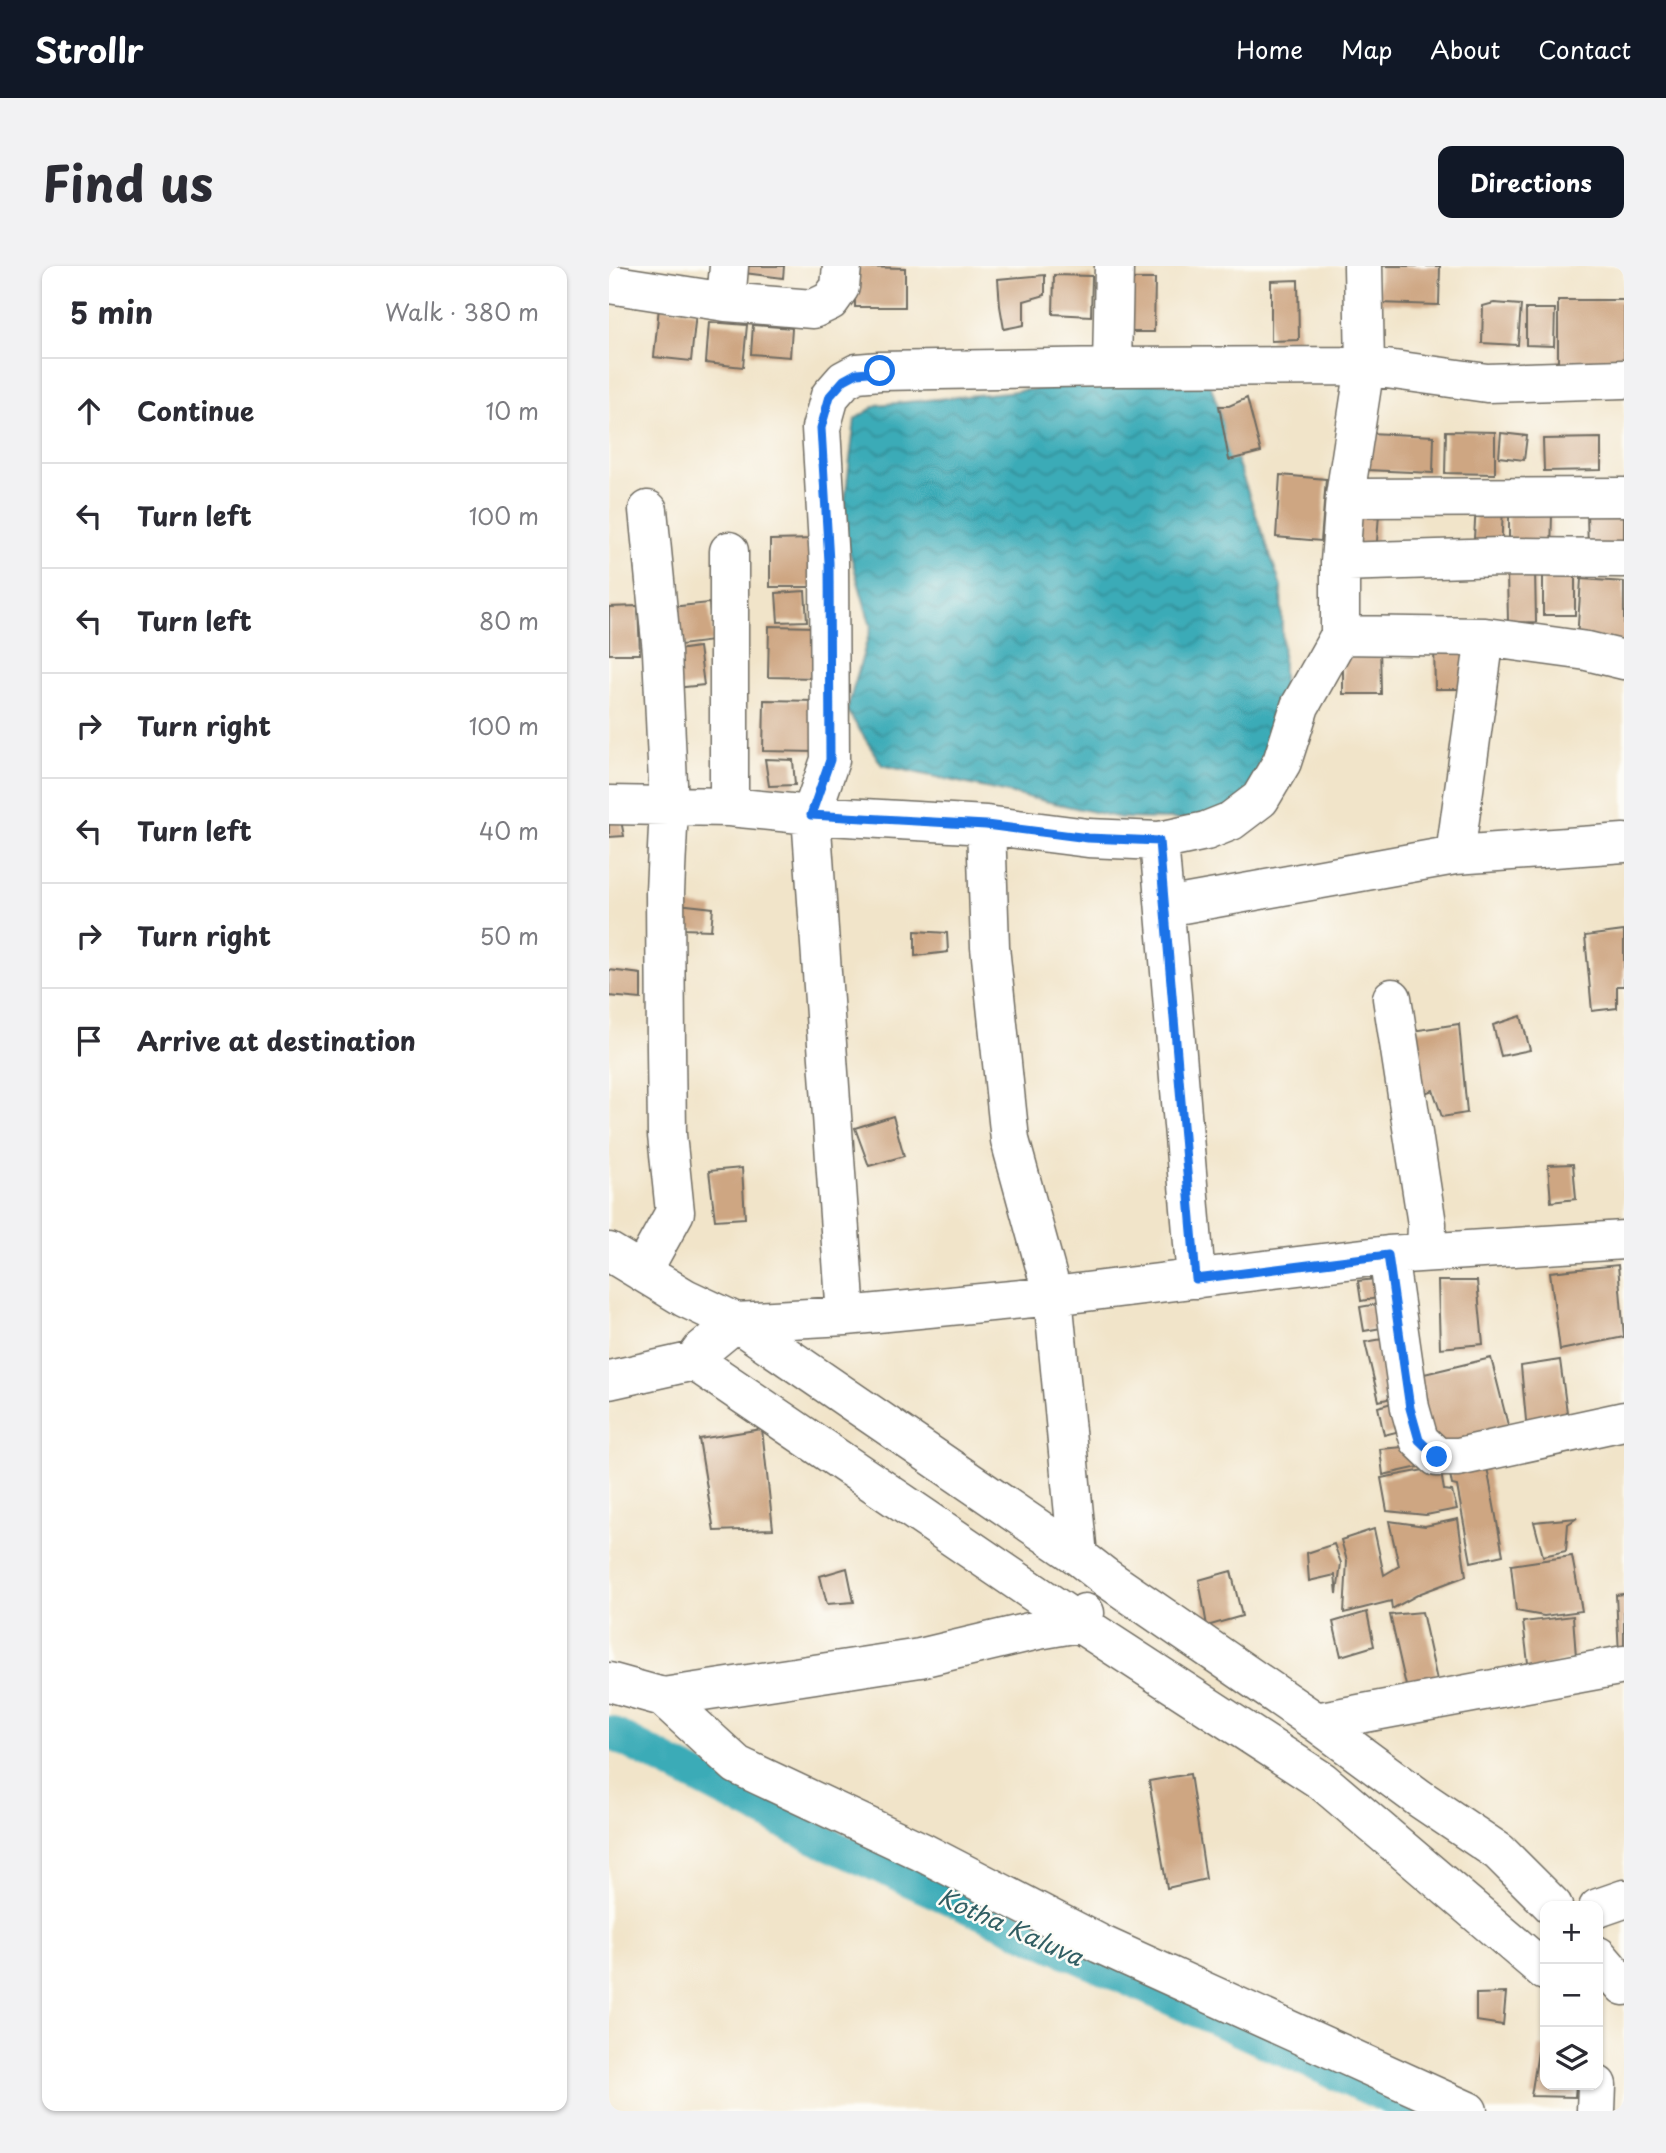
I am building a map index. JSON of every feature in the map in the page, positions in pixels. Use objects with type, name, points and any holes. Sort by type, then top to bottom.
[{"type":"street","points":[[612,278],[728,284],[813,309],[830,301],[840,287],[842,266]]},
{"type":"street","points":[[1112,367],[1114,266]]},
{"type":"street","points":[[609,805],[729,807],[811,815],[986,825],[1088,838],[1159,841],[1206,831],[1231,821],[1259,799],[1282,762],[1300,706],[1340,635],[1340,562],[1345,496],[1365,366],[1363,266]]},
{"type":"street","points":[[846,1316],[811,815],[830,760],[829,562],[821,428],[830,396],[844,380],[857,373],[1112,367],[1365,366],[1487,383],[1624,379]]},
{"type":"street","points":[[1345,496],[1624,497]]},
{"type":"street","points":[[642,1272],[675,1212],[667,1135],[666,892],[669,806],[662,652],[648,510]]},
{"type":"street","points":[[729,551],[729,807]]},
{"type":"street","points":[[1340,562],[1501,557],[1624,558]]},
{"type":"street","points":[[1340,635],[1485,637],[1587,651],[1624,660]]},
{"type":"street","points":[[1455,855],[1485,637]]},
{"type":"street","points":[[986,825],[991,947],[1010,1140],[1053,1296],[1089,1592]]},
{"type":"street","points":[[1159,841],[1196,1279]]},
{"type":"street","points":[[1166,907],[1455,855],[1624,843]]},
{"type":"street","points":[[1392,998],[1427,1224],[1426,1252]]},
{"type":"street","points":[[609,1380],[715,1340],[846,1316],[1053,1296],[1388,1255],[1624,1240]]},
{"type":"street","points":[[609,1252],[685,1298],[715,1340],[1089,1592],[1316,1722],[1419,1798],[1499,1852],[1548,1901]]},
{"type":"street","points":[[1388,1255],[1410,1408],[1419,1440],[1437,1457],[1458,1457],[1624,1422]]},
{"type":"street","points":[[715,1340],[1089,1592],[1322,1781],[1540,1967]]},
{"type":"street","points":[[609,1682],[663,1698],[920,1658],[1038,1630],[1089,1592]]},
{"type":"street","points":[[1316,1722],[1624,1665]]},
{"type":"street","points":[[663,1698],[737,1765],[922,1852],[1100,1944],[1468,2111]]},
{"type":"street","points":[[1603,1906],[1624,1899]]},
{"type":"street","points":[[1603,1962],[1624,1986]]},
{"type":"street","points":[[1596,2111],[1597,2090]]},
{"type":"water","points":[[1106,382],[1210,384],[1281,586],[1284,718],[1262,782],[1219,820],[1121,818],[882,765],[847,710],[871,627],[842,525],[855,419],[877,405]]},
{"type":"building","points":[[737,266],[784,266],[783,278],[737,272]]},
{"type":"building","points":[[1380,266],[1440,266],[1439,305],[1379,303]]},
{"type":"building","points":[[855,267],[905,268],[905,307],[855,307]]},
{"type":"building","points":[[1045,275],[1045,295],[1024,301],[1024,325],[1004,329],[998,279]]},
{"type":"building","points":[[1054,275],[1092,276],[1091,316],[1053,314]]},
{"type":"building","points":[[1124,279],[1155,279],[1154,332],[1123,332]]},
{"type":"building","points":[[1298,280],[1299,340],[1271,341],[1271,281]]},
{"type":"building","points":[[1558,300],[1624,300],[1624,368],[1558,368]]},
{"type":"building","points":[[1494,303],[1521,305],[1518,345],[1482,343],[1483,306]]},
{"type":"building","points":[[659,307],[696,312],[691,361],[654,357]]},
{"type":"building","points":[[1526,309],[1555,309],[1554,346],[1526,345]]},
{"type":"building","points":[[709,322],[747,325],[743,367],[706,363]]},
{"type":"building","points":[[753,325],[792,328],[790,357],[751,354]]},
{"type":"building","points":[[1247,398],[1261,452],[1229,460],[1219,406],[1229,406]]},
{"type":"building","points":[[1446,431],[1495,432],[1495,474],[1445,473]]},
{"type":"building","points":[[1368,433],[1434,436],[1433,473],[1367,470]]},
{"type":"building","points":[[1501,433],[1527,436],[1524,460],[1499,457]]},
{"type":"building","points":[[1601,438],[1601,470],[1544,471],[1543,439]]},
{"type":"building","points":[[1280,475],[1326,479],[1321,541],[1276,537]]},
{"type":"building","points":[[1354,498],[1380,500],[1376,555],[1350,553]]},
{"type":"building","points":[[1476,504],[1503,505],[1501,557],[1473,556]]},
{"type":"building","points":[[1509,511],[1552,513],[1551,553],[1509,552]]},
{"type":"building","points":[[1587,511],[1624,511],[1624,551],[1588,551]]},
{"type":"building","points":[[817,539],[818,587],[770,587],[770,540]]},
{"type":"building","points":[[1535,569],[1536,622],[1508,623],[1507,570]]},
{"type":"building","points":[[1543,570],[1575,570],[1575,615],[1543,615]]},
{"type":"building","points":[[1581,579],[1624,582],[1624,643],[1577,640]]},
{"type":"building","points":[[805,591],[807,621],[778,622],[776,593]]},
{"type":"building","points":[[709,603],[713,641],[665,647],[661,608]]},
{"type":"building","points":[[638,606],[640,654],[609,654],[609,607]]},
{"type":"building","points":[[769,626],[818,627],[818,678],[768,677]]},
{"type":"building","points":[[1343,642],[1380,642],[1381,694],[1343,694]]},
{"type":"building","points":[[1466,644],[1467,689],[1435,689],[1434,645]]},
{"type":"building","points":[[699,647],[704,685],[666,689],[662,652]]},
{"type":"building","points":[[764,700],[817,701],[816,752],[763,751]]},
{"type":"building","points":[[765,759],[793,760],[795,785],[769,786]]},
{"type":"building","points":[[609,814],[620,815],[624,836],[609,837]]},
{"type":"building","points":[[678,904],[713,908],[711,930],[682,929]]},
{"type":"building","points":[[915,931],[947,933],[948,952],[915,956]]},
{"type":"building","points":[[1624,931],[1624,986],[1617,986],[1617,1008],[1592,1011],[1585,936]]},
{"type":"building","points":[[609,970],[641,974],[641,999],[609,996]]},
{"type":"building","points":[[1521,1016],[1530,1050],[1501,1056],[1493,1025]]},
{"type":"building","points":[[1459,1024],[1467,1113],[1442,1117],[1433,1090],[1414,1097],[1405,1032]]},
{"type":"building","points":[[893,1116],[904,1156],[869,1166],[855,1128]]},
{"type":"building","points":[[1573,1164],[1576,1199],[1551,1202],[1548,1165]]},
{"type":"building","points":[[742,1168],[745,1218],[715,1220],[709,1171]]},
{"type":"building","points":[[1618,1265],[1624,1337],[1560,1350],[1550,1272]]},
{"type":"building","points":[[1385,1278],[1388,1296],[1361,1301],[1358,1281]]},
{"type":"building","points":[[1438,1281],[1477,1281],[1483,1344],[1440,1348]]},
{"type":"building","points":[[1389,1302],[1393,1326],[1364,1331],[1360,1307]]},
{"type":"building","points":[[1394,1337],[1404,1395],[1379,1401],[1365,1342]]},
{"type":"building","points":[[1491,1358],[1511,1437],[1434,1448],[1416,1376]]},
{"type":"building","points":[[1560,1360],[1568,1420],[1527,1431],[1521,1366]]},
{"type":"building","points":[[1405,1399],[1412,1428],[1384,1435],[1378,1407]]},
{"type":"building","points":[[762,1429],[773,1529],[714,1531],[699,1439]]},
{"type":"building","points":[[1416,1446],[1419,1467],[1383,1475],[1380,1449]]},
{"type":"building","points":[[1440,1467],[1444,1490],[1452,1491],[1457,1509],[1426,1515],[1387,1511],[1381,1478]]},
{"type":"building","points":[[1487,1467],[1503,1555],[1471,1562],[1457,1486],[1452,1485],[1450,1474]]},
{"type":"building","points":[[1577,1518],[1568,1524],[1566,1551],[1543,1556],[1534,1522]]},
{"type":"building","points":[[1458,1519],[1466,1576],[1421,1593],[1392,1609],[1391,1601],[1344,1613],[1347,1561],[1341,1540],[1374,1529],[1384,1575],[1399,1566],[1389,1521],[1425,1526]]},
{"type":"building","points":[[1334,1544],[1341,1563],[1337,1594],[1335,1575],[1309,1581],[1307,1553]]},
{"type":"building","points":[[1572,1556],[1582,1611],[1544,1616],[1516,1611],[1511,1565]]},
{"type":"building","points":[[847,1568],[854,1602],[827,1604],[820,1576]]},
{"type":"building","points":[[1231,1571],[1242,1616],[1207,1626],[1199,1580]]},
{"type":"building","points":[[1624,1594],[1624,1653],[1619,1654],[1616,1595]]},
{"type":"building","points":[[1367,1612],[1374,1646],[1341,1656],[1333,1622]]},
{"type":"building","points":[[1422,1612],[1438,1685],[1407,1690],[1390,1615]]},
{"type":"building","points":[[1573,1616],[1576,1657],[1529,1671],[1523,1622]]},
{"type":"building","points":[[1190,1774],[1206,1879],[1167,1888],[1149,1781]]},
{"type":"building","points":[[1506,1993],[1503,2025],[1476,2021],[1476,1994]]},
{"type":"building","points":[[1540,2046],[1540,2090],[1576,2090],[1575,2097],[1531,2096]]},
{"type":"waterway","name":"Kotha Kaluva","points":[[609,1732],[805,1833],[1418,2111]]},
{"type":"route","points":[[880,371],[857,373],[844,380],[830,396],[821,428],[829,562],[830,760],[811,815],[986,825],[1088,838],[1159,841],[1196,1279],[1388,1255],[1410,1408],[1419,1440],[1437,1457]]}]
